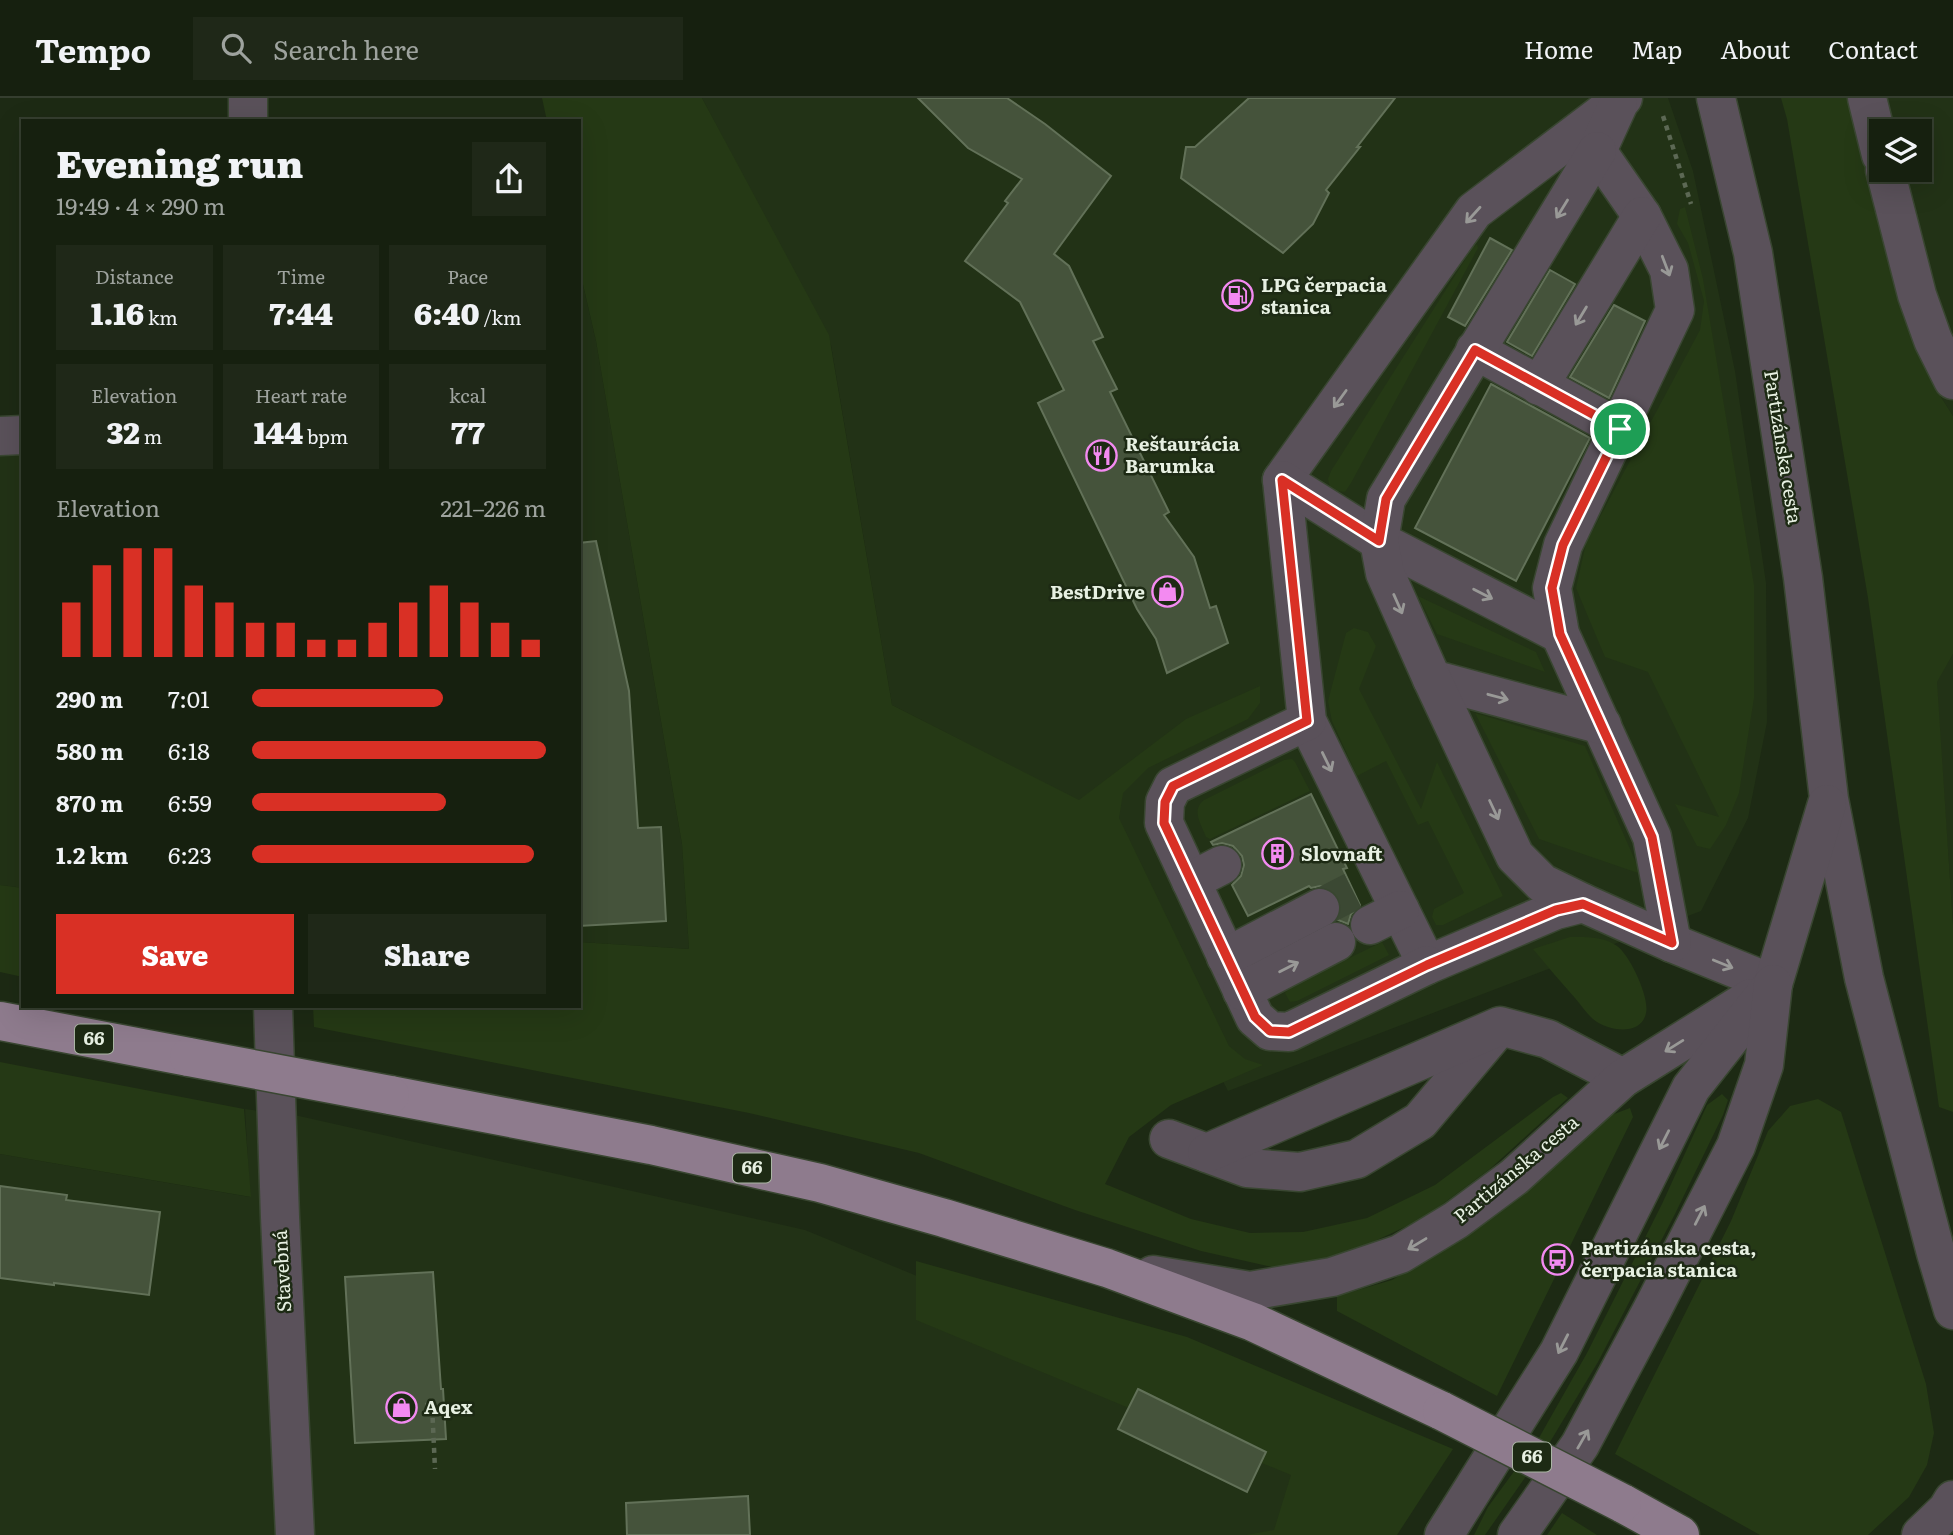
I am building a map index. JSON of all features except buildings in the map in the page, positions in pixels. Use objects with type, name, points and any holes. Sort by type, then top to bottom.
[{"type":"main road","name":"66","points":[[0,1021],[651,1145],[820,1183],[944,1218],[1107,1268],[1253,1322],[1442,1411],[1680,1535]]},
{"type":"street","points":[[248,98],[248,119]]},
{"type":"street","name":"Partizánska cesta","points":[[1716,98],[1753,253],[1803,578],[1829,799],[1864,978],[1953,1310]]},
{"type":"street","points":[[1867,98],[1872,119]]},
{"type":"street","points":[[1517,1535],[1580,1445],[1736,1146],[1764,1065],[1773,984],[1583,904],[1542,883],[1516,856],[1385,573],[1379,541],[1386,499],[1597,150],[1622,99]]},
{"type":"street","points":[[1427,965],[1385,917],[1368,883],[1334,809],[1307,721],[1282,480],[1474,211],[1622,99]]},
{"type":"street","points":[[1597,150],[1642,215],[1669,270],[1675,310],[1563,545],[1552,588],[1560,634],[1652,837],[1672,943]]},
{"type":"street","points":[[1888,182],[1917,295],[1933,340],[1953,380]]},
{"type":"street","points":[[1539,386],[1642,215]]},
{"type":"street","points":[[1475,350],[1620,429]]},
{"type":"street","points":[[0,436],[21,435]]},
{"type":"street","points":[[1282,480],[1379,541],[1560,634]]},
{"type":"street","points":[[1432,679],[1602,725]]},
{"type":"street","points":[[1307,721],[1173,786],[1165,802],[1164,823],[1207,873],[1226,957],[1255,1017],[1270,1031],[1289,1032],[1427,965],[1556,910],[1583,904]]},
{"type":"street","name":"Partizánska cesta","points":[[1444,1535],[1559,1352],[1691,1088],[1773,984],[1829,799]]},
{"type":"street","points":[[1226,957],[1320,908]]},
{"type":"street","points":[[1242,991],[1336,942]]},
{"type":"street","name":"Partizánska cesta","points":[[1107,1268],[1250,1291],[1332,1277],[1400,1254],[1456,1220],[1514,1177],[1623,1078],[1773,984]]},
{"type":"street","name":"Stavebná","points":[[273,1008],[280,1231],[295,1535]]},
{"type":"street","points":[[1169,1139],[1247,1168],[1300,1172],[1357,1159],[1420,1121],[1500,1026]]},
{"type":"street","points":[[1207,1153],[1500,1026],[1548,1039],[1623,1078]]},
{"type":"street","points":[[1921,1535],[1947,1510],[1953,1500]]},
{"type":"path","points":[[1662,111],[1695,216]]},
{"type":"path","points":[[425,1405],[432,1405],[435,1469]]},
{"type":"shaded area","points":[[542,98],[702,98],[829,335],[892,705],[1079,800],[1186,719],[1260,686],[1260,703],[1248,719],[1148,768],[1123,793],[1119,818],[1229,1046],[1245,1059],[1263,1065],[1171,1105],[1129,1137],[1105,1184],[1191,1219],[1250,1233],[1303,1232],[1367,1218],[1435,1185],[1553,1097],[1561,1093],[1568,1098],[1490,1169],[1424,1218],[1373,1242],[1321,1260],[1272,1267],[1201,1251],[1075,1210],[919,1153],[749,1113],[314,1027],[313,1008],[581,1008],[581,942],[689,949],[682,844],[596,341],[581,276],[581,119],[547,119]]},
{"type":"shaded area","points":[[702,98],[1668,98],[1693,171],[1735,371],[1766,583],[1767,722],[1748,818],[1701,911],[1228,1091],[1079,801],[892,705],[831,345]]},
{"type":"shaded area","points":[[1781,98],[1848,98],[1913,334],[1941,397],[1953,416],[1953,654],[1937,682],[1953,925],[1953,1112],[1939,1107],[1868,598],[1787,119]]},
{"type":"shaded area","points":[[1848,98],[1953,98],[1953,416],[1941,397],[1913,334],[1871,182],[1932,182],[1932,119],[1869,119],[1869,174]]},
{"type":"shaded area","points":[[1685,207],[1703,279],[1754,585],[1754,698],[1739,793],[1726,825],[1710,849],[1697,846],[1675,804],[1719,817],[1648,672],[1605,657],[1576,588],[1586,543],[1700,330],[1704,301],[1688,243],[1677,224],[1680,209]]},
{"type":"shaded area","points":[[1477,244],[1478,248],[1351,483],[1345,492],[1330,488],[1328,479],[1331,471]]},
{"type":"shaded area","points":[[581,276],[596,341],[682,844],[689,949],[581,942]]},
{"type":"shaded area","points":[[21,451],[21,888],[0,885],[0,452]]},
{"type":"shaded area","points":[[1418,596],[1536,652],[1545,672],[1437,634]]},
{"type":"shaded area","points":[[1354,628],[1368,632],[1376,646],[1359,689],[1421,809],[1437,762],[1503,896],[1443,925],[1436,925],[1432,917],[1434,909],[1464,893],[1428,821],[1418,825],[1386,761],[1357,776],[1332,721],[1328,701],[1346,633]]},
{"type":"shaded area","points":[[1953,654],[1953,925],[1936,682]]},
{"type":"shaded area","points":[[1475,713],[1585,746],[1641,874],[1539,839]]},
{"type":"shaded area","points":[[1292,759],[1310,791],[1210,839],[1206,837],[1198,813],[1204,800],[1284,760]]},
{"type":"shaded area","points":[[0,885],[21,888],[21,977],[0,972]]},
{"type":"shaded area","points":[[1570,937],[1600,939],[1612,943],[1622,951],[1638,976],[1645,997],[1646,1013],[1638,1026],[1615,1029],[1593,1019],[1533,949]]},
{"type":"shaded area","points":[[1382,942],[1389,955],[1290,1002],[1285,993],[1290,987]]},
{"type":"shaded area","points":[[0,1062],[244,1109],[251,1197],[0,1154]]},
{"type":"shaded area","points":[[1722,1094],[1728,1100],[1723,1115],[1598,1362],[1550,1442],[1485,1535],[1474,1535],[1488,1507],[1540,1436],[1587,1353],[1662,1204],[1707,1105]]},
{"type":"shaded area","points":[[1818,1099],[1841,1112],[1926,1384],[1934,1433],[1927,1465],[1909,1497],[1868,1535],[1760,1535],[1615,1454],[1731,1221],[1768,1131],[1790,1106]]},
{"type":"shaded area","points":[[1630,1108],[1633,1117],[1497,1396],[1337,1311],[1337,1296],[1392,1280],[1491,1218],[1609,1116]]},
{"type":"shaded area","points":[[245,1109],[299,1116],[805,1230],[1358,1457],[1322,1535],[0,1535],[0,1154],[250,1197]]},
{"type":"shaded area","points":[[916,1261],[1187,1337],[1453,1449],[1397,1535],[1246,1535],[1274,1530],[1291,1475],[916,1320]]},
{"type":"shaded area","points":[[1562,1513],[1597,1535],[1547,1535]]},
{"type":"tunnel","points":[[1320,908],[1353,891]]},
{"type":"place","name":"LPG čerpacia stanica","points":[[1238,296]]},
{"type":"place","name":"Reštaurácia Barumka","points":[[1102,455]]},
{"type":"place","name":"BestDrive","points":[[1168,592]]},
{"type":"place","name":"Slovnaft","points":[[1278,854]]},
{"type":"place","name":"Partizánska cesta, čerpacia stanica","points":[[1558,1259]]},
{"type":"place","name":"Aqex","points":[[401,1407]]},
{"type":"route","points":[[1475,350],[1620,429],[1563,545],[1552,588],[1560,634],[1652,837],[1672,943],[1583,904],[1556,910],[1427,965],[1289,1032],[1270,1031],[1255,1017],[1164,823],[1165,802],[1173,786],[1307,721],[1282,480],[1379,541],[1386,499],[1475,350]]}]
